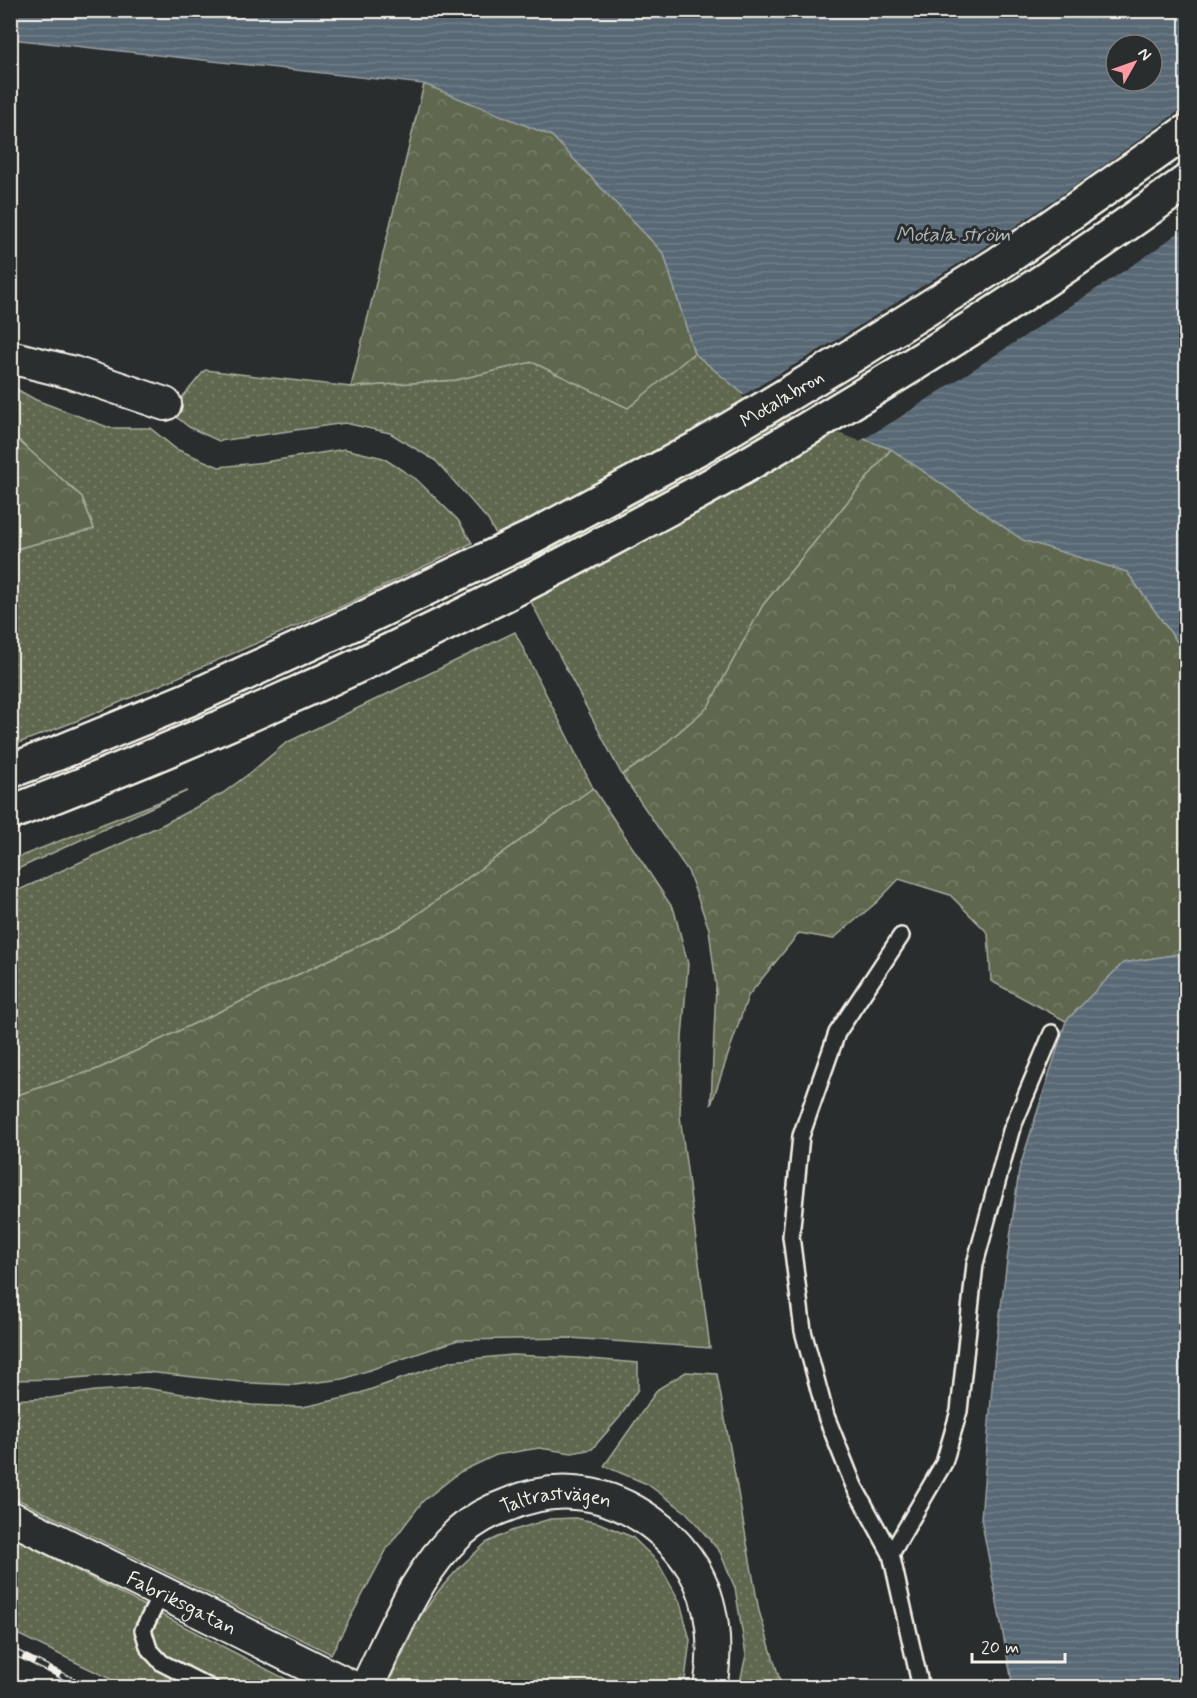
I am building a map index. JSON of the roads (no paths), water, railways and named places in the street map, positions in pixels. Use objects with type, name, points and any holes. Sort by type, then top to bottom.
[{"type":"highway","name":"Motalabron","points":[[10,771],[187,700],[354,623],[533,537],[700,447],[850,357],[998,264],[1186,132]]},
{"type":"highway","name":"Motalabron","points":[[10,813],[203,735],[372,660],[552,572],[722,480],[872,390],[1022,296],[1186,182]]},
{"type":"street","points":[[10,357],[74,373],[165,404]]},
{"type":"street","name":"Taltrastvägen","points":[[366,1688],[413,1592],[432,1562],[461,1531],[491,1511],[522,1499],[549,1493],[574,1493],[605,1499],[641,1515],[671,1539],[693,1569],[707,1601],[713,1637],[714,1663],[710,1688]]},
{"type":"street","name":"Fabriksgatan","points":[[10,1517],[354,1688]]},
{"type":"lane","points":[[901,936],[837,1033],[801,1136],[791,1236],[803,1331],[826,1416],[854,1486],[891,1554],[921,1688]]},
{"type":"lane","points":[[891,1554],[944,1463],[959,1412],[975,1264],[1011,1131],[1052,1033]]},
{"type":"lane","points":[[162,1592],[143,1630],[149,1648],[162,1663],[211,1688]]},
{"type":"water","name":"Motala ström","points":[[11,10],[1186,11],[1186,654],[1127,572],[1023,540],[891,449],[746,396],[694,353],[664,254],[552,136],[424,84],[11,39]]},
{"type":"water","points":[[1186,953],[1186,1687],[1013,1687],[981,1518],[995,1352],[1019,1170],[1066,1021],[1123,963]]},
{"type":"railway","points":[[10,1650],[87,1688]]},
{"type":"railway","points":[[10,1680],[26,1688]]}]
